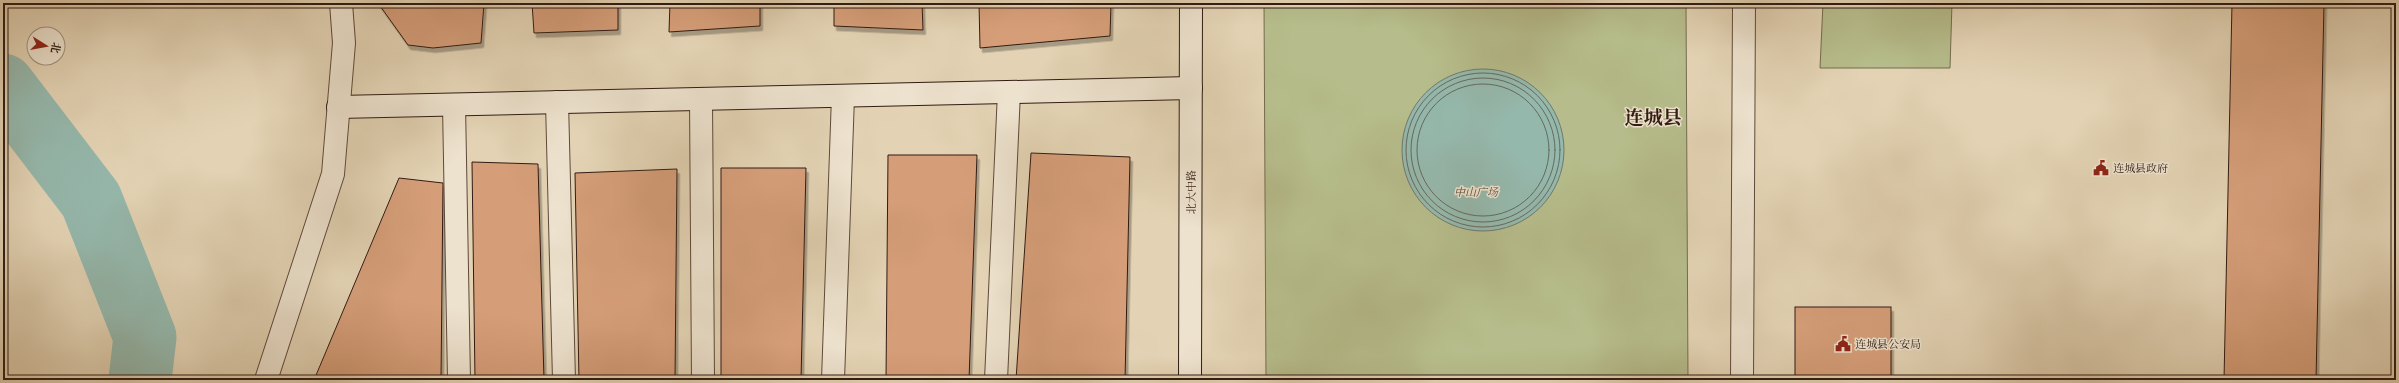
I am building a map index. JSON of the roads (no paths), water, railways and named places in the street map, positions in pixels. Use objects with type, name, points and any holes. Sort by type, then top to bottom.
[{"type":"street","points":[[266,380],[333,174],[344,43],[341,3]]},
{"type":"street","name":"北大中路","points":[[1190,380],[1191,3]]},
{"type":"street","points":[[1742,380],[1744,3]]},
{"type":"street","points":[[338,107],[1191,88]]},
{"type":"street","points":[[996,380],[1009,92]]},
{"type":"street","points":[[833,380],[843,96]]},
{"type":"street","points":[[701,99],[703,380]]},
{"type":"street","points":[[557,102],[564,380]]},
{"type":"street","points":[[454,105],[460,380]]},
{"type":"water","points":[[1475,69],[1491,69],[1507,72],[1521,78],[1535,87],[1546,98],[1555,112],[1561,126],[1564,150],[1563,166],[1555,188],[1546,202],[1535,213],[1521,222],[1507,228],[1491,231],[1475,231],[1459,228],[1445,222],[1431,213],[1420,202],[1411,188],[1405,174],[1402,158],[1402,142],[1405,126],[1411,112],[1420,98],[1431,87],[1445,78],[1459,72]]},
{"type":"waterway","points":[[3,85],[91,200],[145,337],[140,380]]},
{"type":"place","name":"连城县政府","points":[[2101,168]]},
{"type":"place","name":"连城县公安局","points":[[1843,344]]},
{"type":"district","name":"连城县","points":[[1653,117]]},
{"type":"park label","name":"中山广场","points":[[1476,192]]}]
